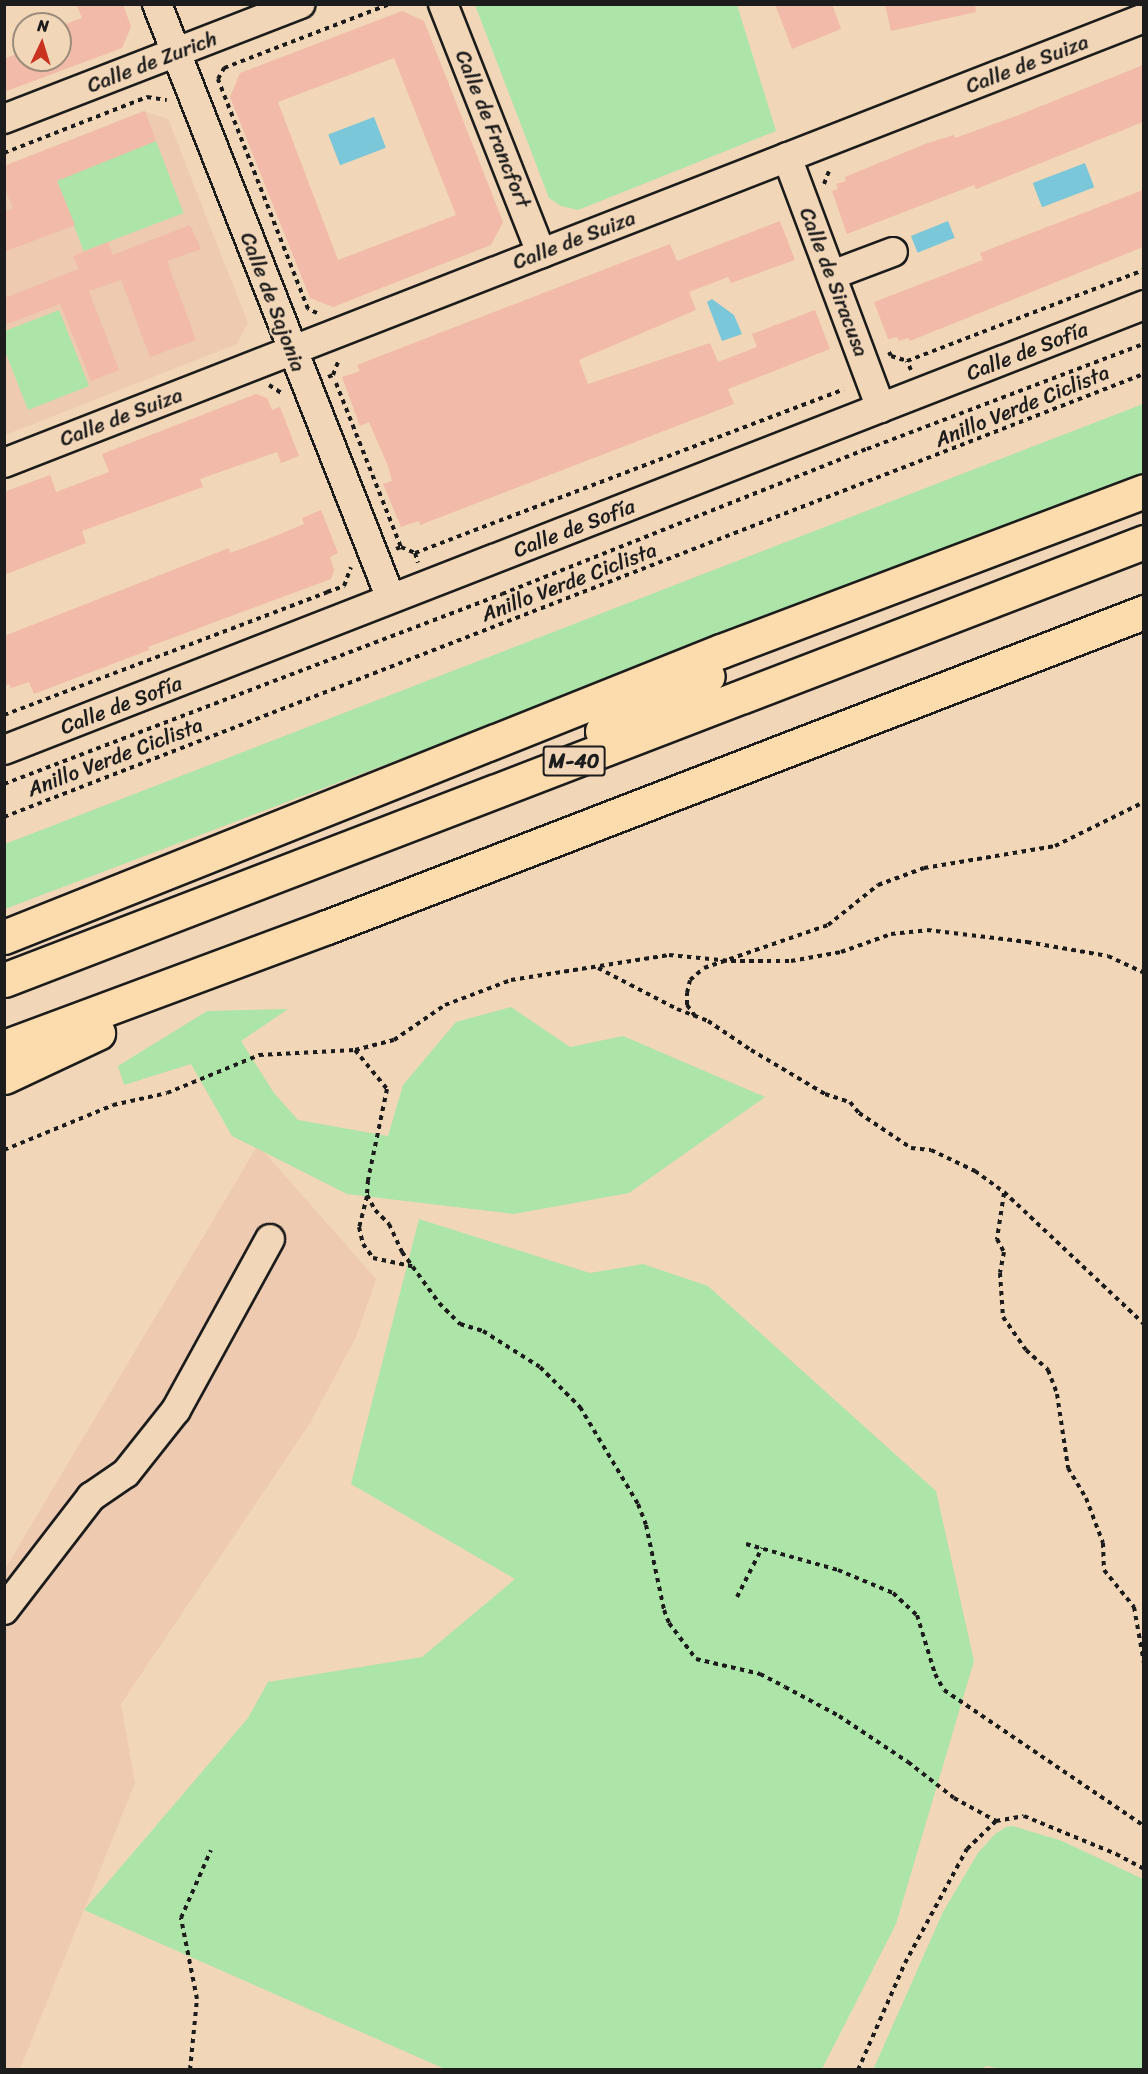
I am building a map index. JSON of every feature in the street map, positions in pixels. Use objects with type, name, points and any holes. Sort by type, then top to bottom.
[{"type":"highway","points":[[4,937],[848,603],[1143,491]]},
{"type":"highway","name":"M-40","points":[[4,980],[1143,542]]},
{"type":"highway","points":[[463,804],[848,603]]},
{"type":"highway","points":[[4,1047],[327,927],[1143,612]]},
{"type":"highway","points":[[4,1077],[327,927]]},
{"type":"street","name":"Calle de Sajonia","points":[[157,4],[391,599]]},
{"type":"street","name":"Calle de Zurich","points":[[4,119],[300,4]]},
{"type":"street","name":"Calle de Francfort","points":[[443,4],[541,253]]},
{"type":"street","name":"Calle de Suiza","points":[[4,463],[1143,18]]},
{"type":"street","name":"Calle de Siracusa","points":[[788,157],[881,408]]},
{"type":"street","points":[[832,275],[893,252]]},
{"type":"street","name":"Calle de Sofía","points":[[4,750],[1143,305]]},
{"type":"street","points":[[4,1610],[91,1497],[126,1473],[176,1410],[270,1239]]},
{"type":"path","points":[[4,153],[147,97],[168,100],[218,79],[224,68],[390,4]]},
{"type":"path","points":[[218,79],[308,309],[320,315]]},
{"type":"path","points":[[4,784],[502,594],[867,449],[1143,344]]},
{"type":"path","name":"Anillo Verde Ciclista","points":[[4,817],[1143,374]]},
{"type":"path","points":[[333,375],[401,547]]},
{"type":"path","points":[[259,387],[268,385],[284,394],[288,405]]},
{"type":"path","points":[[415,553],[844,389]]},
{"type":"path","points":[[4,715],[327,592]]},
{"type":"path","points":[[695,1016],[687,1005],[690,980],[704,968],[731,961],[828,925],[878,885],[924,868],[1055,846],[1143,802]]},
{"type":"path","points":[[4,1150],[112,1105],[167,1093],[259,1055],[355,1050],[394,1040],[445,1005],[512,981],[669,956],[731,961],[791,962],[841,952],[891,934],[927,930],[1027,942],[1108,956],[1143,973]]},
{"type":"path","points":[[597,968],[676,1010],[708,1021],[751,1050],[825,1094],[850,1102],[859,1113],[911,1148],[931,1150],[975,1171],[1004,1192],[1143,1324]]},
{"type":"path","points":[[355,1050],[387,1089],[374,1144],[367,1195],[359,1227],[363,1244],[373,1258],[412,1266]]},
{"type":"path","points":[[1004,1192],[997,1239],[1004,1252],[1000,1273],[1003,1317],[1026,1350],[1048,1370],[1058,1394],[1068,1468],[1086,1498],[1103,1543],[1104,1570],[1134,1607],[1143,1663]]},
{"type":"path","points":[[367,1195],[375,1210],[389,1224],[412,1266],[439,1304],[460,1324],[483,1331],[532,1361],[560,1385],[579,1407],[638,1504],[646,1525],[664,1610],[669,1623],[696,1659],[760,1674],[839,1716],[908,1762],[954,1798],[996,1821]]},
{"type":"path","points":[[746,1544],[838,1570],[893,1593],[917,1615],[935,1674],[944,1690],[1143,1826]]},
{"type":"path","points":[[737,1597],[762,1548]]},
{"type":"path","points":[[858,2070],[905,1963],[967,1849],[996,1821],[1024,1816],[1116,1854],[1143,1869]]},
{"type":"path","points":[[190,2070],[197,1999],[181,1918],[211,1850]]},
{"type":"shaded area","points":[[143,111],[168,119],[248,323],[237,344],[5,435],[5,166]]},
{"type":"shaded area","points":[[258,1145],[376,1279],[356,1337],[310,1423],[121,1704],[135,1783],[20,2069],[5,2070],[5,1569]]},
{"type":"green space","points":[[475,5],[737,5],[776,131],[578,210],[561,206],[549,198]]},
{"type":"green space","points":[[156,141],[184,213],[84,251],[56,179]]},
{"type":"green space","points":[[59,310],[89,386],[28,410],[5,351],[5,331]]},
{"type":"green space","points":[[1143,404],[1143,474],[793,610],[5,909],[5,844]]},
{"type":"green space","points":[[511,1007],[570,1047],[623,1036],[765,1097],[629,1193],[514,1214],[347,1194],[232,1136],[191,1064],[124,1085],[118,1066],[207,1011],[288,1009],[241,1041],[274,1093],[298,1120],[388,1136],[403,1085],[456,1022]]},
{"type":"green space","points":[[419,1219],[590,1273],[643,1264],[708,1286],[936,1491],[974,1661],[896,1924],[822,2069],[445,2069],[84,1910],[248,1718],[268,1682],[422,1657],[515,1579],[351,1484]]},
{"type":"green space","points":[[1013,1826],[1062,1841],[1143,1879],[1143,2069],[1010,2070],[986,2066],[982,2070],[873,2070],[943,1912],[978,1853],[994,1835],[1006,1827]]},
{"type":"water","points":[[374,117],[386,148],[340,165],[328,135]]},
{"type":"water","points":[[1085,163],[1094,187],[1042,207],[1033,183]]},
{"type":"water","points":[[948,221],[955,238],[918,253],[911,236]]},
{"type":"water","points":[[712,299],[734,315],[742,334],[722,341],[707,302]]},
{"type":"building","points":[[76,4],[123,4],[131,27],[122,48],[72,67],[72,22],[82,18]]},
{"type":"building","points":[[775,4],[832,4],[841,29],[792,49]]},
{"type":"building","points":[[885,4],[975,4],[976,12],[891,31]]},
{"type":"building","points":[[402,11],[424,21],[503,222],[491,245],[333,307],[310,298],[230,97],[240,73]],"holes":[[[394,58],[456,215],[338,260],[278,102]]]},
{"type":"building","points":[[12,56],[12,72],[58,72],[4,92],[4,59]]},
{"type":"building","points":[[1143,65],[1143,122],[976,189],[974,185],[847,234],[832,191],[838,189],[836,184],[846,181],[845,177],[925,144],[954,135],[955,138],[1019,115]]},
{"type":"building","points":[[145,111],[156,141],[57,181],[75,225],[4,252],[4,212],[13,208],[4,186],[4,166]]},
{"type":"building","points":[[1143,190],[1143,247],[910,341],[908,338],[899,341],[897,337],[888,339],[874,302],[983,260],[980,253]]},
{"type":"building","points":[[780,221],[795,260],[731,283],[728,277],[689,292],[696,310],[579,360],[588,384],[710,343],[718,362],[757,347],[752,334],[815,310],[830,349],[728,389],[734,404],[420,525],[419,521],[401,527],[383,484],[392,481],[388,466],[369,422],[360,426],[342,377],[360,371],[357,365],[670,244],[677,261]]},
{"type":"building","points":[[190,225],[201,249],[167,261],[196,340],[150,357],[121,280],[89,291],[119,370],[91,381],[60,304],[4,325],[4,298],[79,269],[73,256],[108,242],[113,255]]},
{"type":"building","points":[[256,394],[267,398],[272,410],[280,407],[299,456],[281,463],[277,452],[200,479],[203,487],[82,531],[86,543],[4,575],[4,492],[50,475],[56,492],[109,472],[102,454]]},
{"type":"building","points":[[321,510],[338,553],[330,557],[334,570],[331,579],[148,647],[149,650],[34,694],[29,682],[11,688],[9,684],[4,686],[4,636],[229,548],[230,553],[268,539],[304,524],[302,518]]}]
